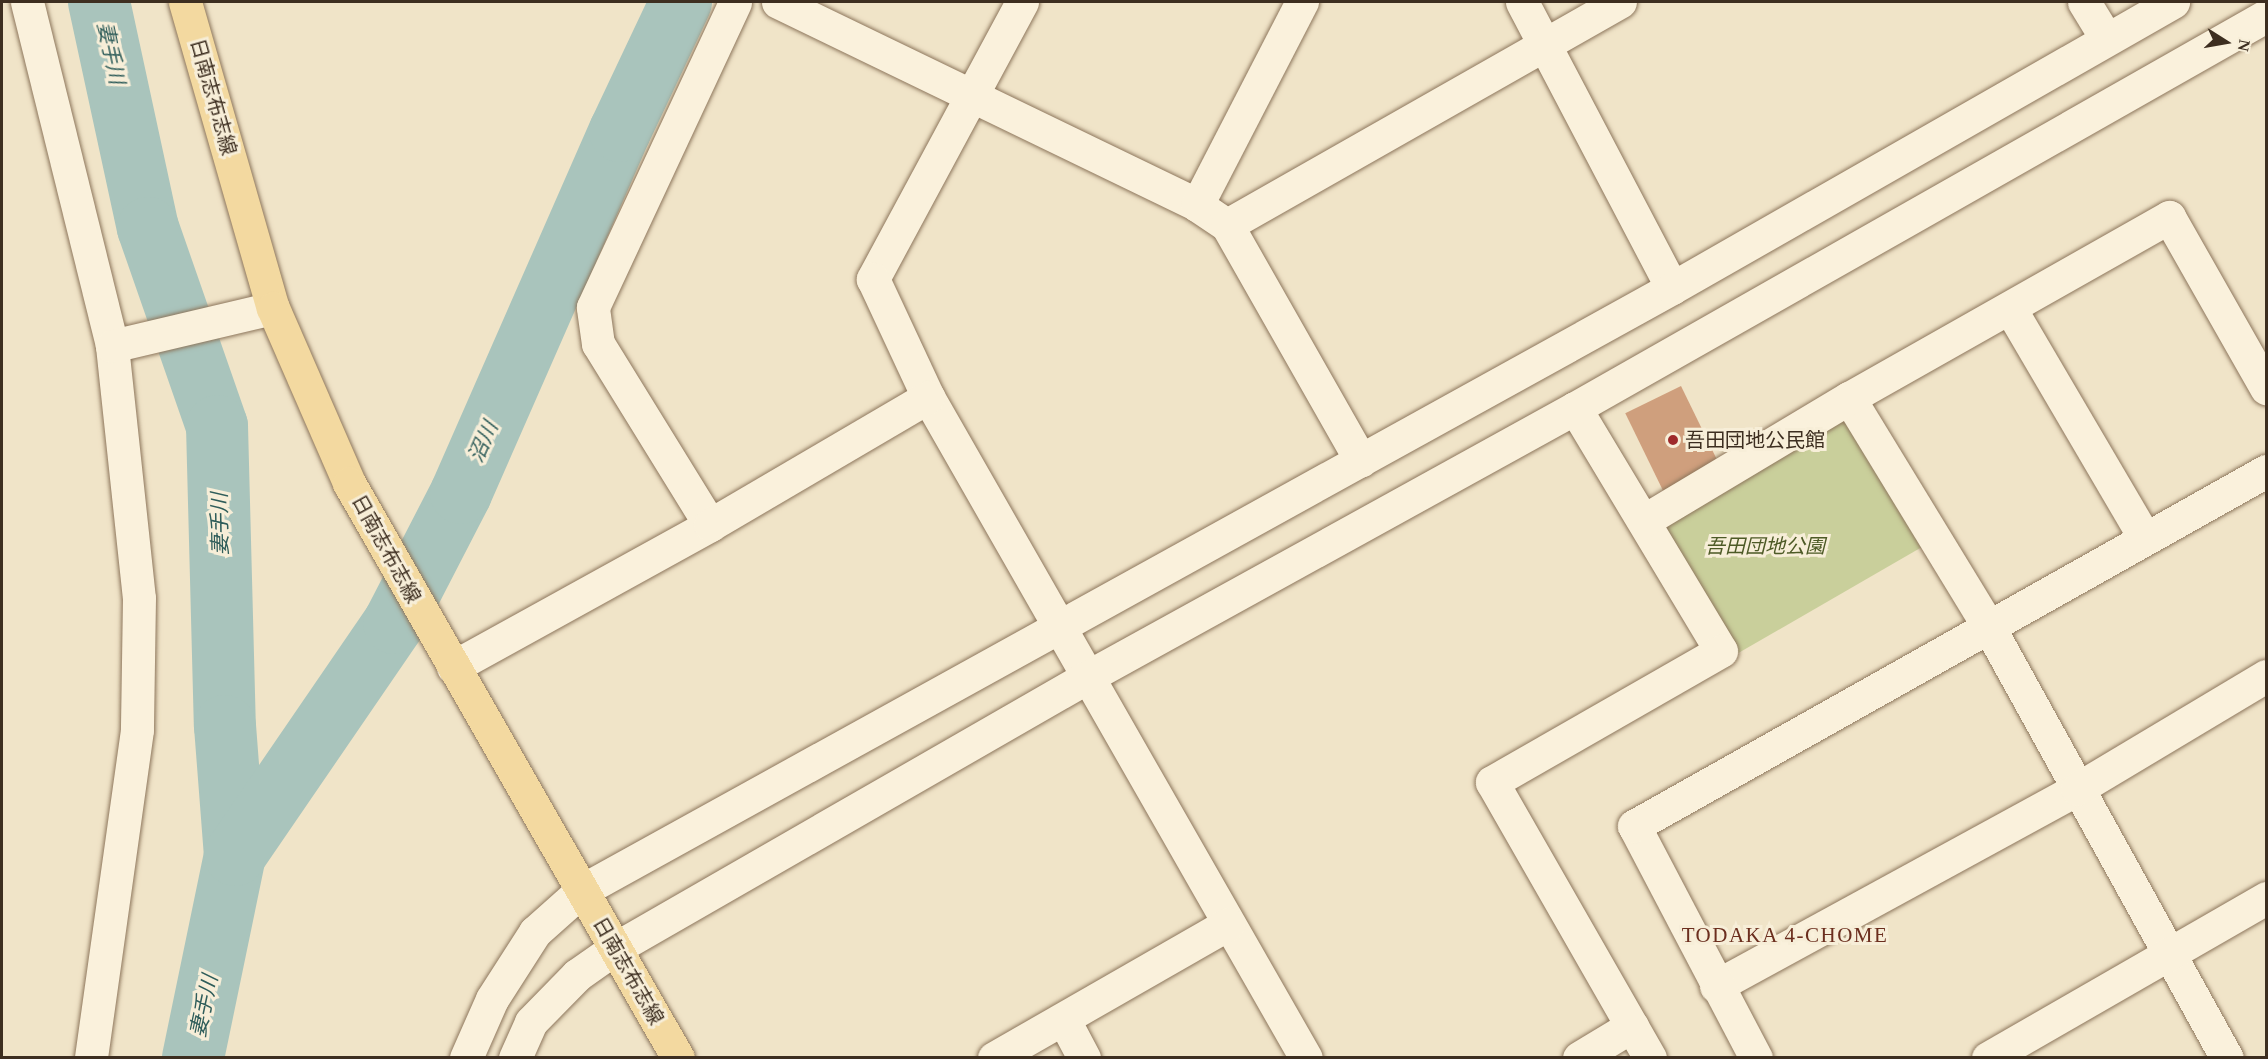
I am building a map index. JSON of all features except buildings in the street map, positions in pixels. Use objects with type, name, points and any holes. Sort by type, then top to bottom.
[{"type":"main road","name":"日南志布志線","points":[[185,2],[273,308],[349,483],[678,1058]]},
{"type":"street","points":[[27,2],[119,343],[139,598],[137,730],[91,1058]]},
{"type":"street","points":[[710,525],[598,344],[593,307],[735,2]]},
{"type":"street","points":[[778,2],[1197,205],[1227,225],[1361,461]]},
{"type":"street","points":[[1022,2],[873,279],[928,397],[1306,1058]]},
{"type":"street","points":[[1197,205],[1302,2]]},
{"type":"street","points":[[1522,2],[1672,288]]},
{"type":"street","points":[[1227,225],[1620,2]]},
{"type":"street","points":[[2084,2],[2106,38]]},
{"type":"street","points":[[466,1058],[492,999],[536,932],[581,891],[1672,288],[2106,38],[2173,2]]},
{"type":"street","points":[[515,1058],[531,1022],[577,975],[614,949],[1089,676],[1575,408],[2266,16]]},
{"type":"street","points":[[1645,520],[1849,398],[2011,310],[2169,217],[2266,388]]},
{"type":"street","points":[[119,343],[208,325],[273,308]]},
{"type":"street","points":[[2011,310],[2145,538]]},
{"type":"street","points":[[453,667],[710,525],[928,397]]},
{"type":"street","points":[[1849,398],[1990,629],[2227,1058]]},
{"type":"street","points":[[1575,408],[1645,520],[1721,651],[1492,782],[1650,1058]]},
{"type":"street","points":[[1756,1058],[1716,986],[1634,826],[1990,629],[2145,538],[2266,471]]},
{"type":"street","points":[[1716,986],[2077,789],[2266,676]]},
{"type":"street","points":[[1988,1058],[2266,897]]},
{"type":"street","points":[[994,1058],[1064,1020],[1228,924]]},
{"type":"street","points":[[1064,1020],[1084,1058]]},
{"type":"street","points":[[1579,1058],[1632,1026]]},
{"type":"green space","name":"吾田団地公園","points":[[1848,412],[1925,545],[1734,656],[1657,522]]},
{"type":"waterway","name":"妻手川","points":[[99,2],[148,228],[217,426],[225,726],[235,855],[193,1058]]},
{"type":"waterway","name":"沼川","points":[[235,855],[394,623],[461,493],[620,131],[681,2]]},
{"type":"place","name":"吾田団地公民館","points":[[1673,440]]},
{"type":"district","name":"TODAKA 4-CHOME","points":[[1785,935]]}]
